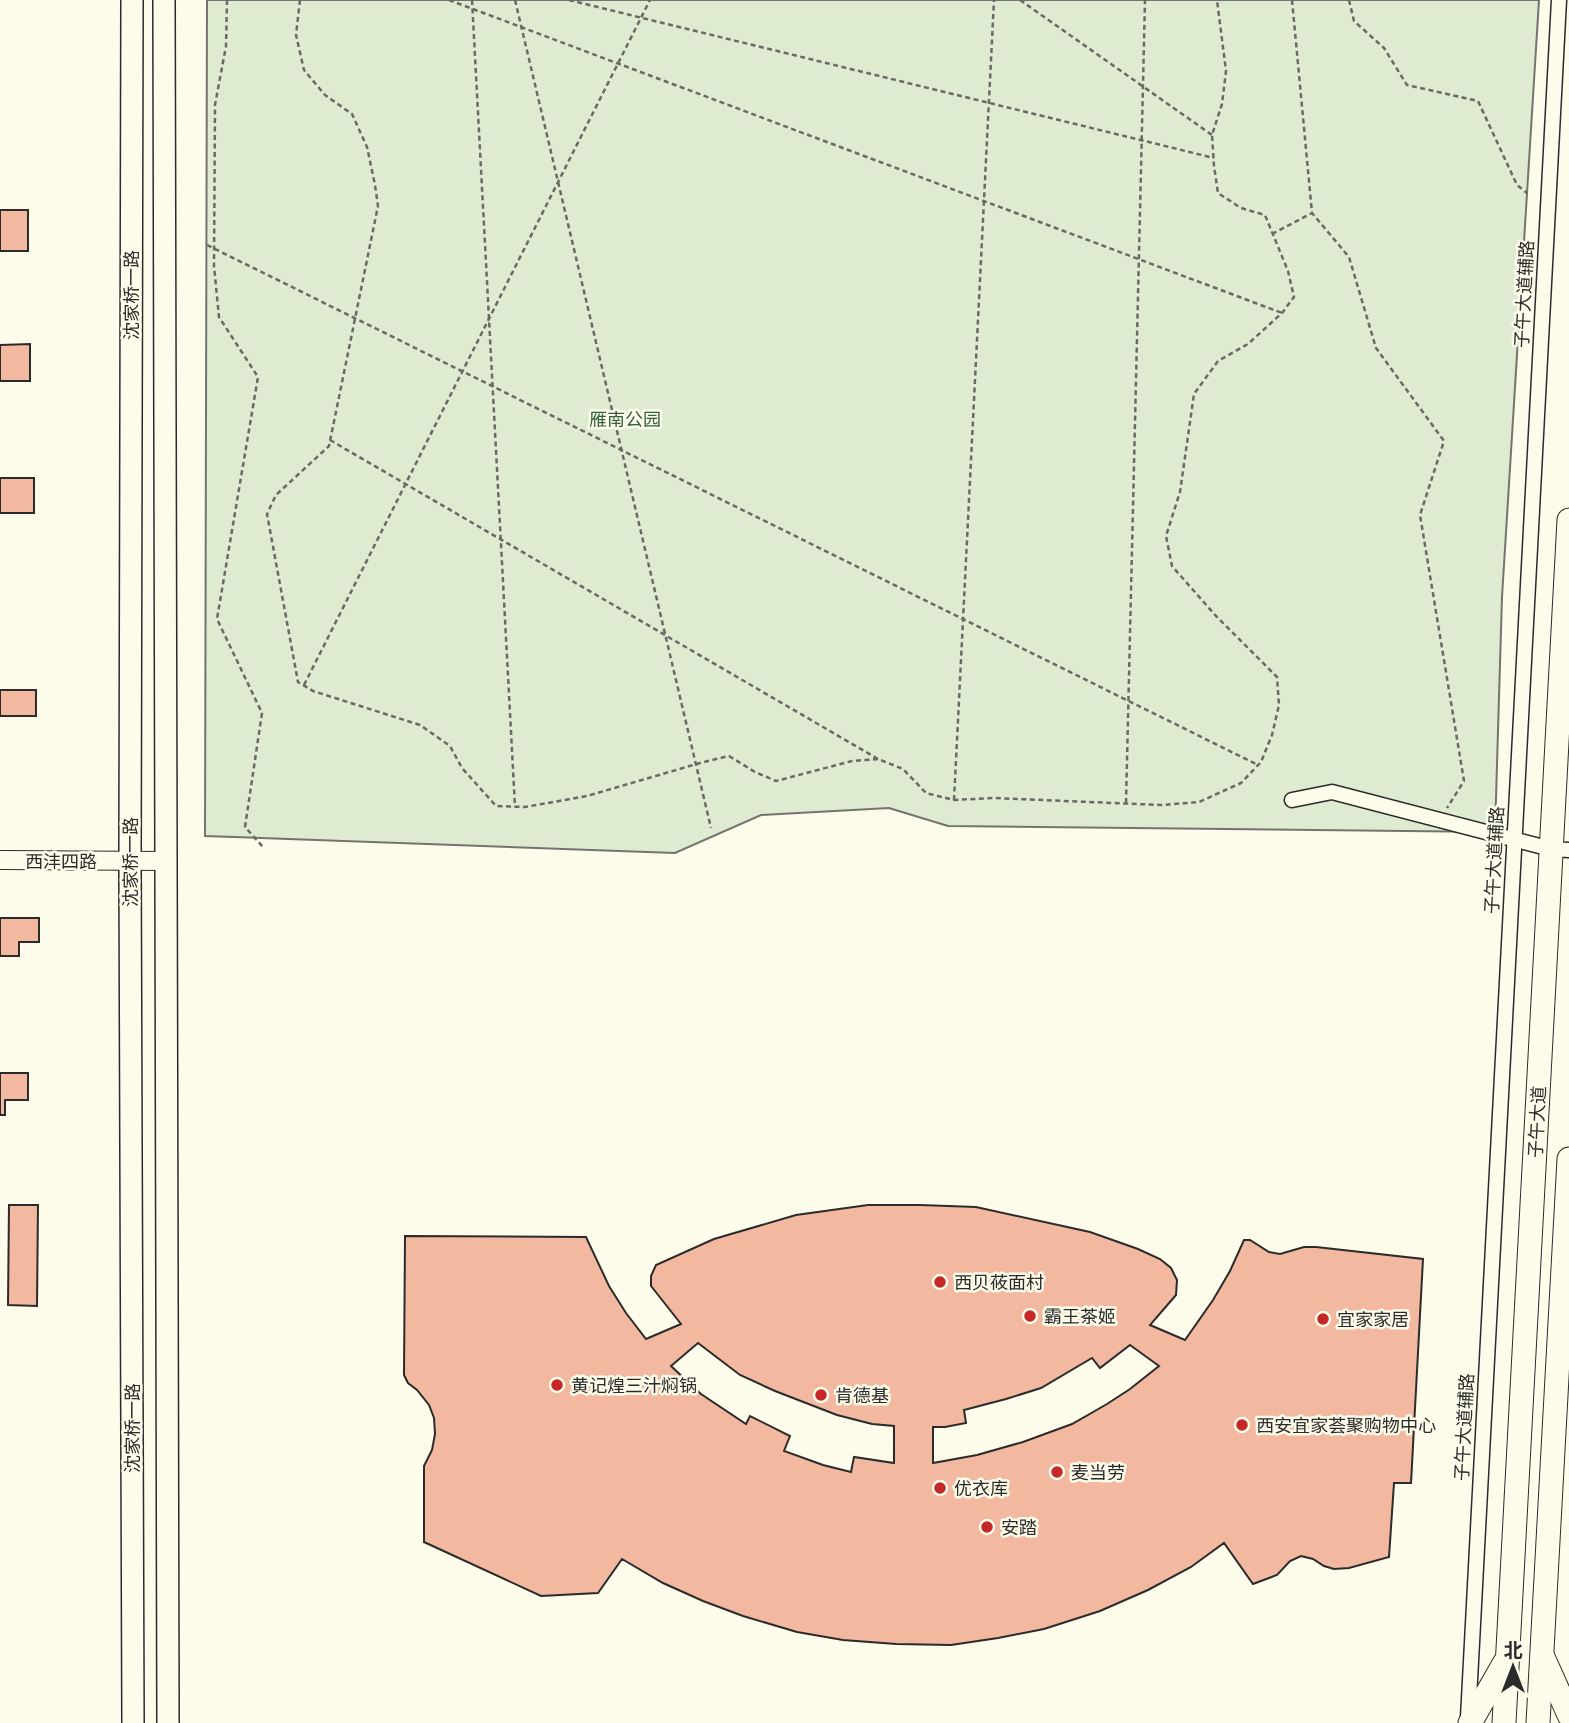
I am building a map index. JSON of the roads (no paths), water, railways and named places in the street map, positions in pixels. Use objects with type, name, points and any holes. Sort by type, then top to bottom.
[{"type":"main road","name":"沈家桥一路","points":[[132,0],[130,861],[133,1723]]},
{"type":"main road","name":"沈家桥一路","points":[[164,0],[168,1723]]},
{"type":"main road","name":"子午大道","points":[[1504,1723],[1560,850],[1569,520]]},
{"type":"main road","name":"子午大道","points":[[1538,1723],[1569,1159]]},
{"type":"main road","points":[[1514,1540],[1548,1541]]},
{"type":"main road","points":[[1542,1655],[1569,1715]]},
{"type":"main road","points":[[1469,1723],[1508,1656]]},
{"type":"street","name":"子午大道辅路","points":[[1469,1723],[1559,0]]},
{"type":"street","points":[[1292,800],[1332,792],[1560,850]]},
{"type":"street","name":"西沣四路","points":[[0,860],[165,861]]},
{"type":"place","name":"西贝莜面村","points":[[940,1282]]},
{"type":"place","name":"霸王茶姬","points":[[1030,1316]]},
{"type":"place","name":"宜家家居","points":[[1323,1319]]},
{"type":"place","name":"黄记煌三汁焖锅","points":[[557,1385]]},
{"type":"place","name":"肯德基","points":[[821,1395]]},
{"type":"place","name":"西安宜家荟聚购物中心","points":[[1242,1425]]},
{"type":"place","name":"麦当劳","points":[[1057,1472]]},
{"type":"place","name":"优衣库","points":[[940,1488]]},
{"type":"place","name":"安踏","points":[[987,1527]]},
{"type":"park label","name":"雁南公园","points":[[625,419]]}]
